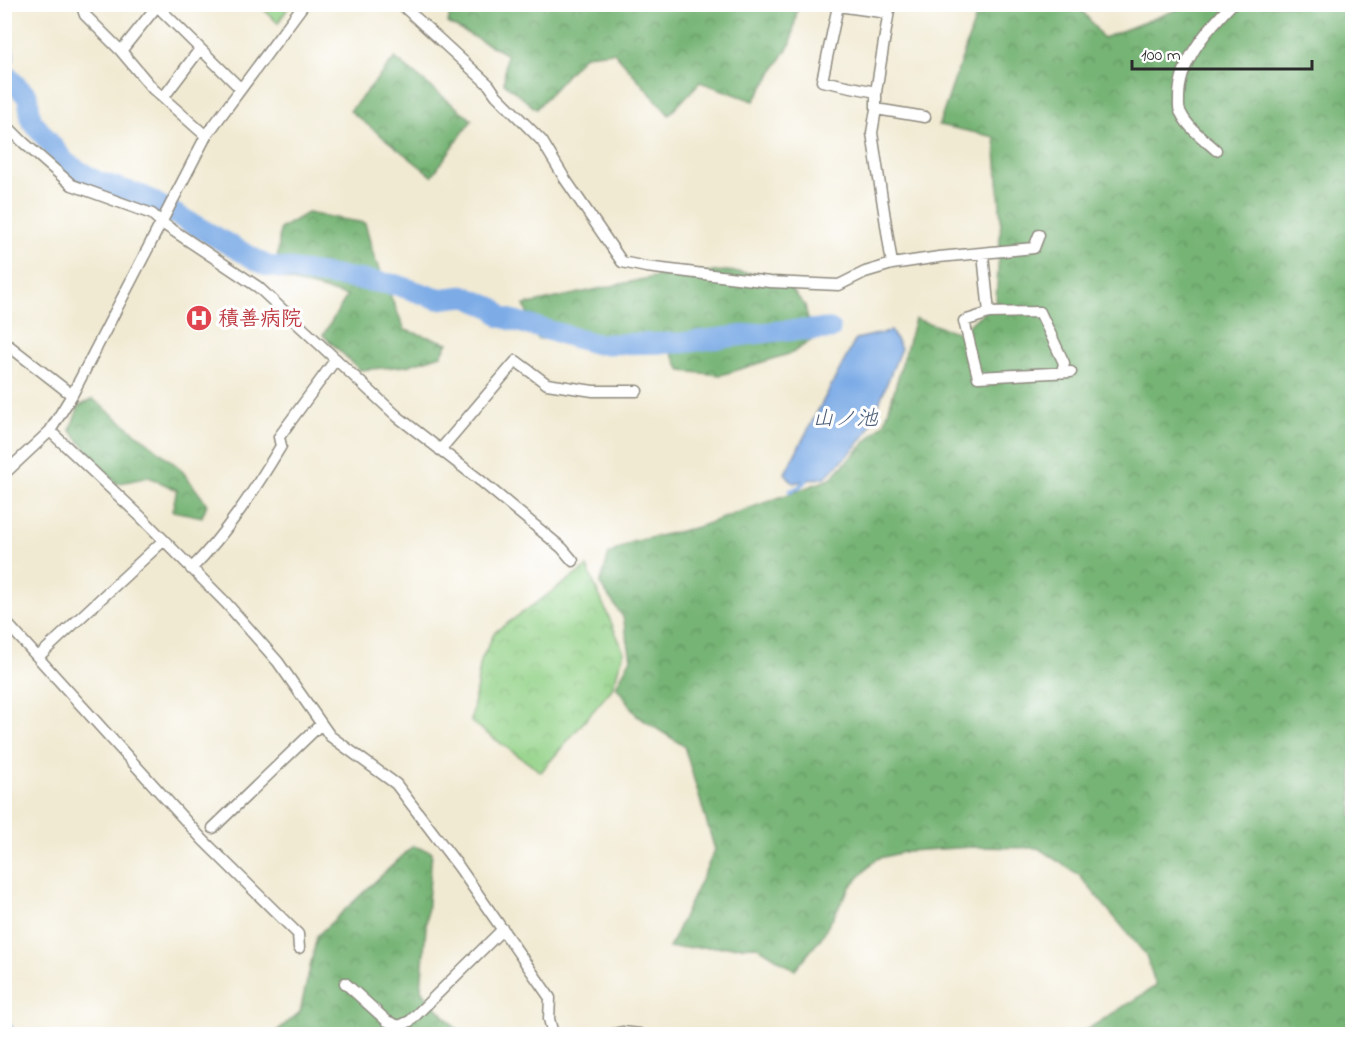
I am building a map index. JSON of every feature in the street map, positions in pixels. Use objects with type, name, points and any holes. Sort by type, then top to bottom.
[{"type":"street","points":[[4,474],[50,431],[72,395],[206,136],[304,4]]},
{"type":"street","points":[[401,4],[489,85],[496,96],[542,141],[622,262],[691,273],[823,286],[839,285],[865,272],[892,264],[939,256],[1034,248],[1039,235]]},
{"type":"street","points":[[1216,150],[1188,124],[1179,111],[1179,92],[1184,71],[1196,47],[1232,4]]},
{"type":"street","points":[[81,5],[85,15],[163,98],[206,136]]},
{"type":"street","points":[[121,51],[156,5],[241,89]]},
{"type":"street","points":[[876,92],[822,81],[838,6],[889,9],[872,133],[892,264]]},
{"type":"street","points":[[163,98],[200,49]]},
{"type":"street","points":[[876,108],[925,117]]},
{"type":"street","points":[[4,123],[72,185],[152,214],[258,286],[398,417],[561,548],[573,561]]},
{"type":"street","points":[[983,254],[989,313]]},
{"type":"street","points":[[1040,312],[1066,372],[978,377],[964,321],[989,313],[1040,312]]},
{"type":"street","points":[[4,342],[72,395]]},
{"type":"street","points":[[191,569],[233,519],[256,487],[281,446],[279,437],[336,359]]},
{"type":"street","points":[[441,450],[516,361],[547,384],[593,391],[637,391]]},
{"type":"street","points":[[50,431],[141,517],[227,604],[278,662],[330,736],[396,784],[503,929],[550,998],[549,1019],[553,1035]]},
{"type":"street","points":[[38,657],[163,541]]},
{"type":"street","points":[[4,620],[203,840],[298,934],[299,948]]},
{"type":"street","points":[[213,828],[321,724]]},
{"type":"street","points":[[345,983],[387,1021],[399,1026],[410,1021],[503,929]]},
{"type":"street","points":[[613,1035],[622,1032],[640,1035]]},
{"type":"green space","points":[[452,4],[798,5],[791,43],[754,101],[700,82],[669,115],[614,52],[585,55],[536,109],[504,83],[506,54],[448,23]]},
{"type":"green space","points":[[259,5],[290,5],[278,23]]},
{"type":"green space","points":[[980,5],[1078,5],[1103,38],[1189,5],[1352,5],[1352,1034],[1080,1034],[1156,986],[1146,955],[1079,875],[1038,848],[973,847],[908,851],[876,859],[850,887],[821,938],[795,970],[757,946],[669,948],[715,850],[684,746],[637,716],[616,686],[631,658],[623,617],[600,584],[609,554],[632,542],[698,527],[830,479],[885,422],[915,319],[960,333],[996,301],[1001,220],[995,137],[939,125]]},
{"type":"green space","points":[[395,58],[472,120],[432,176],[350,111]]},
{"type":"green space","points":[[307,213],[365,223],[374,257],[405,330],[448,343],[441,355],[406,366],[360,370],[323,335],[347,296],[276,277],[280,229]]},
{"type":"green space","points":[[726,271],[779,276],[805,305],[812,340],[792,353],[721,375],[681,371],[665,340],[538,339],[524,305],[658,276]]},
{"type":"green space","points":[[93,399],[180,468],[207,504],[202,517],[172,511],[177,490],[149,477],[116,484],[70,430],[79,406]]},
{"type":"green space","points":[[587,567],[624,652],[612,689],[541,772],[471,722],[481,660],[495,632]]},
{"type":"green space","points":[[413,846],[432,852],[421,990],[461,1034],[273,1034],[300,1012],[317,936]]},
{"type":"water","name":"山ノ池","points":[[891,331],[901,348],[868,431],[855,448],[825,477],[793,483],[785,473],[856,339]]},
{"type":"waterway","points":[[4,53],[4,59]]},
{"type":"waterway","points":[[4,73],[28,97],[31,120],[66,163],[96,181],[143,196],[267,266],[397,285],[438,299],[464,296],[493,308],[501,317],[597,344],[681,343],[778,331],[830,329]]},
{"type":"waterway","points":[[790,491],[799,487],[807,479]]},
{"type":"waterway","points":[[4,1016],[15,1034]]},
{"type":"place","name":"積善病院","points":[[199,318]]}]
